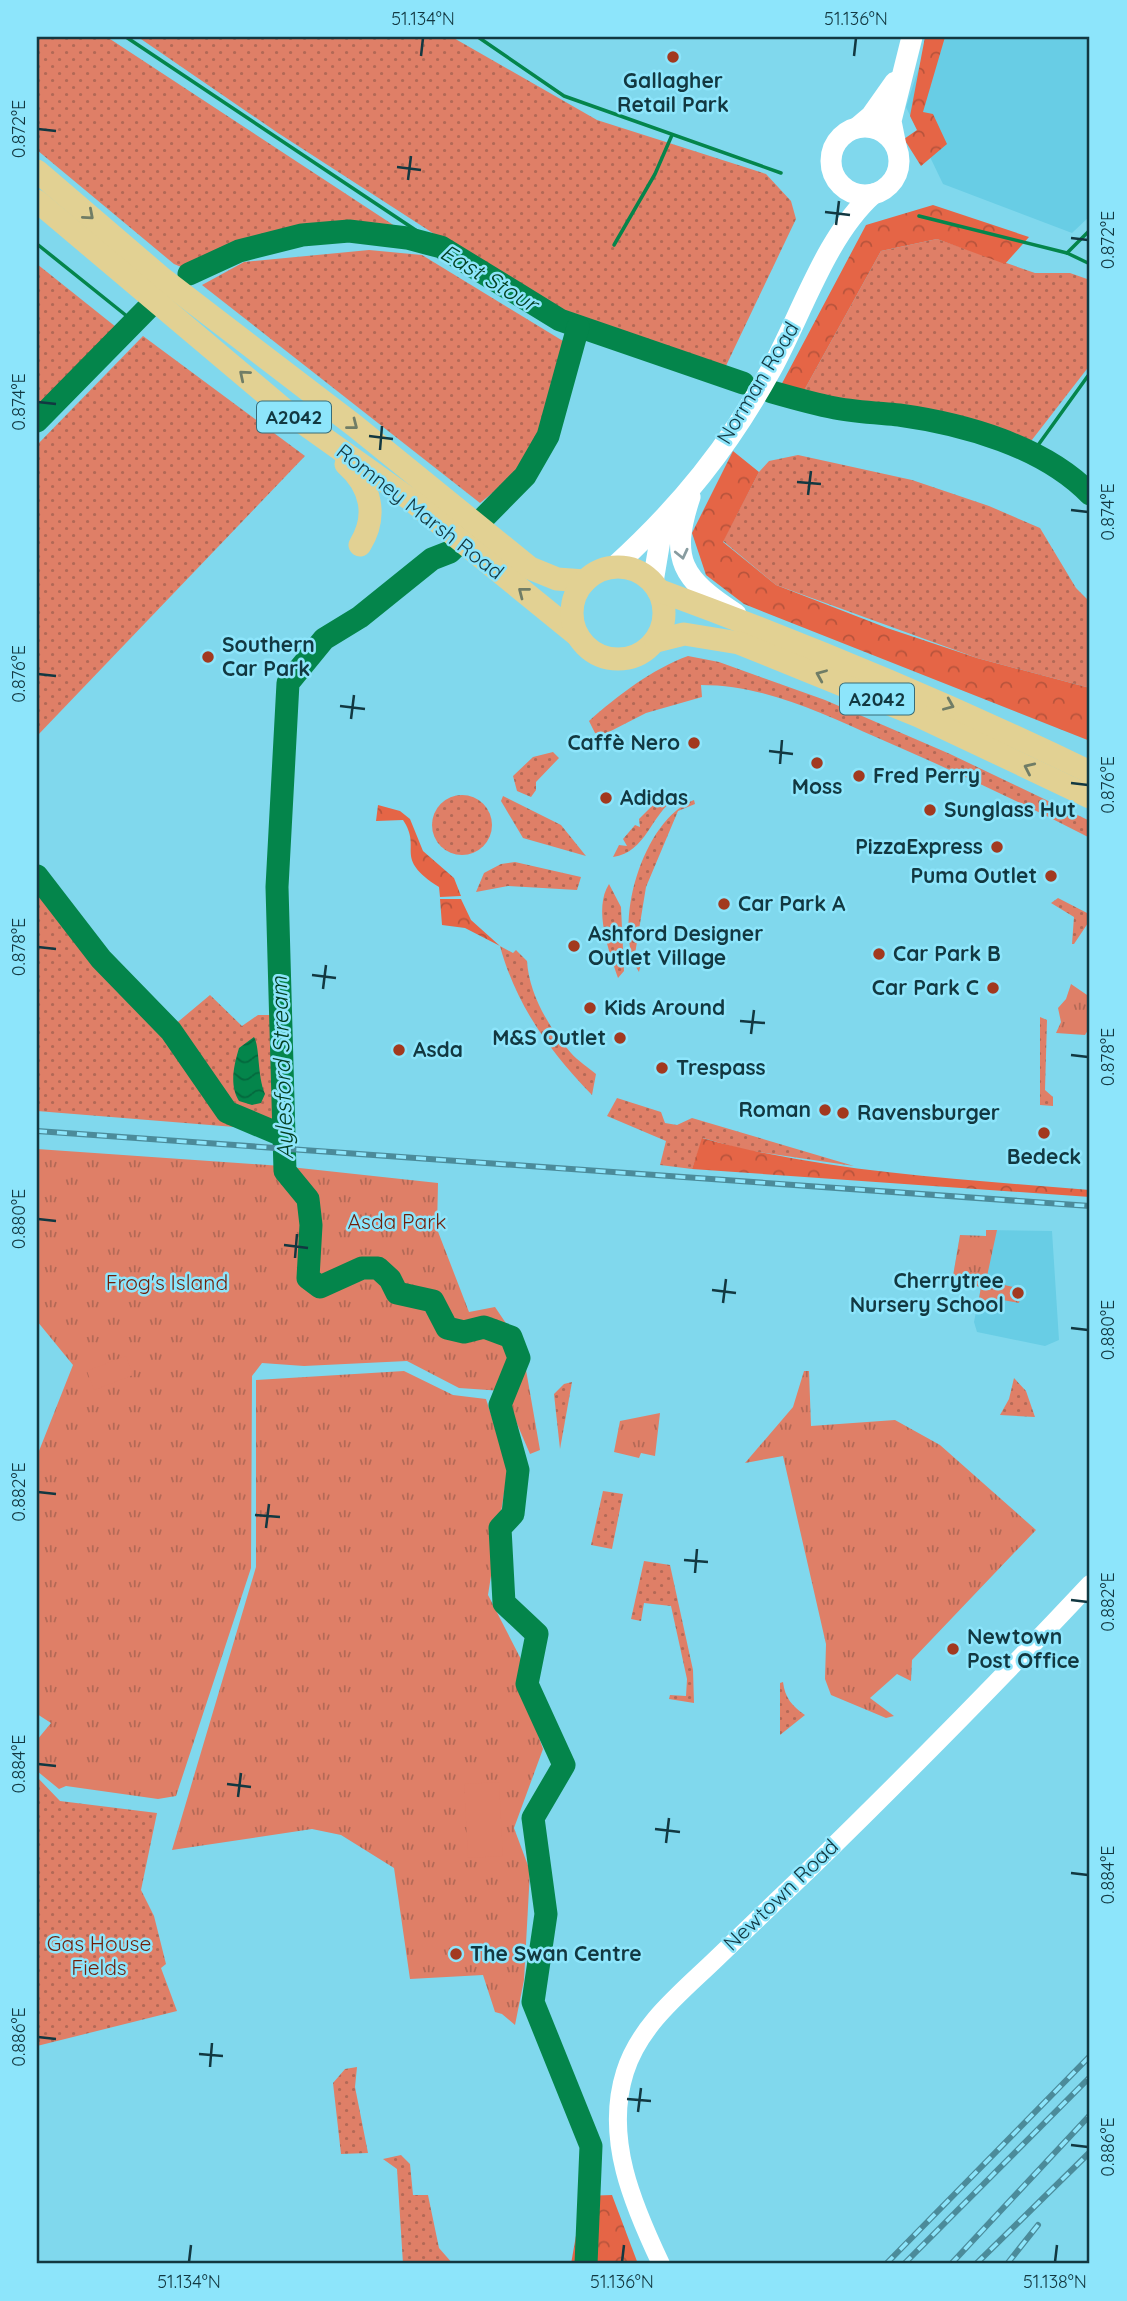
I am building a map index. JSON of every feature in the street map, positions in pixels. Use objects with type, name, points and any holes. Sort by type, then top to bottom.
[{"type":"main road","points":[[901,71],[886,97],[858,127],[843,135],[835,144],[832,167],[836,178],[852,192],[873,194],[883,190],[895,177],[899,159],[891,121],[901,71],[912,37]]},
{"type":"main road","points":[[858,127],[876,128],[896,146]]},
{"type":"main road","name":"Romney Marsh Road","points":[[37,171],[469,533],[577,635]]},
{"type":"main road","name":"Norman Road","points":[[836,178],[841,197],[839,235]]},
{"type":"main road","name":"Norman Road","points":[[614,567],[663,522],[693,489],[773,366],[839,235],[858,208],[873,194]]},
{"type":"main road","name":"Romney Marsh Road","points":[[37,201],[286,411],[411,500],[542,574],[557,579],[584,581]]},
{"type":"main road","points":[[286,411],[357,474],[368,492],[371,520],[360,545]]},
{"type":"main road","points":[[693,489],[681,522],[678,549],[685,568],[695,583],[709,595],[751,624]]},
{"type":"main road","points":[[656,586],[642,573],[614,567],[603,569],[584,581],[572,607],[577,635],[594,653],[615,659],[637,656],[656,641],[664,616],[656,586],[663,522]]},
{"type":"main road","name":"A2042","points":[[656,586],[955,707],[1090,772]]},
{"type":"main road","name":"A2042","points":[[656,641],[684,634],[739,643],[919,716],[1090,797]]},
{"type":"street","name":"Newtown Road","points":[[661,2264],[625,2173],[618,2142],[619,2095],[625,2070],[637,2045],[663,2010],[817,1861],[1090,1584]]},
{"type":"shaded area","points":[[929,37],[1090,37],[1090,216],[1072,233],[943,184],[906,107]]},
{"type":"shaded area","name":"Cherrytree Nursery School","points":[[986,1230],[1052,1231],[1059,1340],[1045,1346],[977,1332],[974,1322],[981,1287],[952,1282],[960,1235],[986,1236]]},
{"type":"green space","points":[[37,37],[107,37],[404,232],[330,227],[261,239],[186,269],[174,264],[37,150]]},
{"type":"green space","points":[[138,37],[452,37],[597,120],[766,174],[791,201],[796,219],[724,370],[586,324],[524,292],[278,133]]},
{"type":"green space","points":[[925,37],[945,37],[923,112],[933,114],[947,144],[921,166],[904,139],[917,130],[910,116]]},
{"type":"green space","points":[[933,205],[1029,237],[1005,264],[937,239],[881,251],[801,396],[779,389],[866,225]]},
{"type":"green space","points":[[937,239],[1035,273],[1070,273],[1090,280],[1090,365],[1028,445],[915,408],[801,396],[881,251]]},
{"type":"green space","points":[[369,250],[422,255],[563,341],[539,433],[516,474],[480,503],[202,285],[244,262]]},
{"type":"green space","points":[[37,264],[116,327],[37,413]]},
{"type":"green space","points":[[143,336],[305,456],[37,736],[37,445]]},
{"type":"green space","points":[[733,451],[759,472],[723,542],[776,585],[887,628],[977,658],[1090,688],[1090,741],[744,604],[706,575],[692,533]]},
{"type":"green space","points":[[798,455],[912,480],[989,506],[1040,528],[1076,588],[1090,602],[1090,688],[977,658],[776,585],[723,541],[759,472],[769,461]]},
{"type":"green space","points":[[688,656],[719,662],[825,700],[950,754],[1090,821],[1090,838],[985,786],[835,719],[792,702],[748,690],[701,685],[702,697],[646,713],[603,735],[595,733],[589,721],[648,676]]},
{"type":"green space","points":[[553,752],[559,758],[536,782],[536,790],[531,797],[517,791],[513,776],[533,757]]},
{"type":"green space","points":[[673,792],[676,798],[667,805],[641,841],[624,854],[613,857],[619,845],[627,846],[623,839],[635,825],[640,827],[639,819],[656,802]]},
{"type":"green space","points":[[462,795],[483,804],[492,825],[483,846],[462,855],[441,846],[432,825],[441,804]]},
{"type":"green space","points":[[503,796],[561,825],[586,856],[523,838],[501,801]]},
{"type":"green space","points":[[694,800],[695,804],[678,811],[646,887],[635,954],[641,963],[639,972],[631,952],[629,928],[637,876],[660,828],[676,811]]},
{"type":"green space","points":[[378,805],[400,811],[410,819],[423,851],[454,878],[461,896],[440,897],[439,887],[425,877],[412,861],[410,839],[403,820],[376,821]]},
{"type":"green space","points":[[37,862],[95,945],[173,1026],[210,995],[242,1026],[258,1015],[273,1015],[275,1118],[259,1129],[37,1111]]},
{"type":"green space","points":[[515,862],[581,877],[577,890],[508,886],[476,892],[484,873],[501,864]]},
{"type":"green space","points":[[609,884],[621,907],[624,971],[618,978],[602,918],[604,894]]},
{"type":"green space","points":[[1058,898],[1089,914],[1090,920],[1074,944],[1074,917],[1051,903]]},
{"type":"green space","points":[[440,899],[461,899],[471,920],[500,946],[465,928],[442,925]]},
{"type":"green space","points":[[500,946],[513,953],[516,950],[527,961],[536,998],[548,1022],[571,1053],[596,1074],[592,1095],[562,1062],[536,1026],[515,988]]},
{"type":"green space","points":[[1071,984],[1090,997],[1090,1027],[1085,1035],[1056,1033],[1061,1022],[1058,1008],[1066,999]]},
{"type":"green space","points":[[1040,1017],[1047,1020],[1045,1090],[1053,1097],[1053,1106],[1040,1105]]},
{"type":"green space","points":[[617,1098],[661,1112],[665,1123],[677,1125],[692,1118],[854,1166],[745,1150],[703,1138],[692,1169],[660,1165],[666,1141],[607,1116]]},
{"type":"green space","points":[[702,1138],[749,1150],[846,1167],[1090,1190],[1090,1197],[692,1169]]},
{"type":"green space","name":"Frog's Island","points":[[37,1149],[281,1166],[438,1183],[437,1229],[469,1312],[495,1307],[522,1347],[540,1450],[530,1454],[503,1391],[459,1388],[407,1361],[304,1366],[262,1363],[252,1376],[251,1568],[176,1796],[158,1799],[66,1786],[59,1789],[37,1771],[37,1740],[51,1723],[37,1714],[37,1456],[73,1365],[37,1321]]},
{"type":"green space","points":[[986,1230],[997,1230],[986,1281],[1022,1289],[1019,1303],[997,1299],[996,1308],[978,1304],[981,1287],[952,1282],[960,1235],[986,1236]]},
{"type":"green space","points":[[126,1356],[133,1375],[94,1390],[87,1371]]},
{"type":"green space","name":"The Swan Centre","points":[[404,1371],[453,1395],[486,1399],[508,1468],[488,1595],[525,1667],[524,1695],[543,1749],[514,1828],[530,1871],[524,1980],[515,2025],[502,2014],[495,2012],[483,1975],[410,1979],[394,1868],[341,1835],[312,1829],[172,1850],[256,1567],[256,1380]]},
{"type":"green space","points":[[804,1371],[809,1371],[811,1426],[895,1420],[940,1445],[1036,1530],[912,1660],[911,1681],[897,1674],[870,1698],[894,1716],[886,1718],[831,1695],[825,1679],[826,1644],[783,1456],[745,1463],[793,1407]]},
{"type":"green space","points":[[1014,1378],[1026,1391],[1035,1417],[1000,1415],[1009,1399]]},
{"type":"green space","points":[[572,1382],[560,1449],[554,1394],[564,1384]]},
{"type":"green space","points":[[660,1413],[655,1456],[641,1453],[639,1458],[614,1452],[620,1421]]},
{"type":"green space","points":[[603,1491],[623,1494],[612,1549],[591,1545]]},
{"type":"green space","points":[[644,1561],[670,1565],[693,1670],[694,1703],[669,1699],[670,1695],[686,1696],[687,1679],[671,1606],[644,1603],[641,1621],[631,1619]]},
{"type":"green space","points":[[783,1682],[790,1701],[805,1715],[780,1735],[780,1683]]},
{"type":"green space","name":"Gas House Fields","points":[[37,1777],[60,1801],[157,1813],[141,1890],[154,1916],[166,1964],[161,1968],[177,2011],[37,2046]]},
{"type":"green space","points":[[499,1782],[503,1856],[468,1858],[464,1784]]},
{"type":"green space","points":[[357,2067],[355,2087],[368,2153],[341,2154],[333,2083],[345,2069]]},
{"type":"green space","points":[[401,2155],[410,2164],[413,2195],[428,2195],[439,2248],[453,2264],[403,2264],[397,2169],[383,2159]]},
{"type":"green space","points":[[612,2195],[638,2264],[571,2264],[583,2196]]},
{"type":"water","points":[[254,1037],[265,1094],[261,1103],[252,1105],[239,1101],[233,1075],[239,1048]]},
{"type":"waterway","points":[[126,37],[441,247]]},
{"type":"waterway","points":[[478,37],[564,96],[781,173]]},
{"type":"waterway","points":[[614,245],[655,174],[672,135]]},
{"type":"waterway","points":[[919,216],[1067,253],[1090,264]]},
{"type":"waterway","points":[[1067,253],[1090,230]]},
{"type":"waterway","name":"East Stour","points":[[189,274],[239,251],[302,235],[349,231],[407,238],[441,247],[560,320],[743,383]]},
{"type":"waterway","points":[[37,244],[133,321]]},
{"type":"waterway","name":"East Stour","points":[[37,421],[148,308]]},
{"type":"waterway","name":"Aylesford Stream","points":[[578,327],[548,436],[525,476],[450,552],[432,559],[360,617],[324,639],[288,683],[277,887],[285,1171],[308,1199],[311,1225],[308,1278],[320,1287],[362,1268],[378,1268],[390,1279],[397,1293],[433,1301],[447,1328],[464,1332],[484,1327],[511,1337],[519,1358],[500,1405],[518,1470],[513,1514],[500,1528],[504,1603],[537,1634],[527,1684],[564,1765],[533,1818],[546,1914],[533,2002],[591,2146],[586,2264]]},
{"type":"waterway","points":[[1031,455],[1090,373]]},
{"type":"waterway","name":"East Stour","points":[[772,392],[835,408],[924,419],[976,431],[1026,450],[1071,477],[1090,494]]},
{"type":"waterway","points":[[37,876],[101,959],[171,1031],[227,1112],[284,1136]]},
{"type":"railway","points":[[37,1131],[1090,1206]]},
{"type":"railway","points":[[886,2264],[1090,2056]]},
{"type":"railway","points":[[904,2264],[1090,2077]]},
{"type":"railway","points":[[951,2264],[1090,2115]]},
{"type":"railway","points":[[976,2264],[1090,2152]]},
{"type":"railway","points":[[1007,2264],[1038,2225]]},
{"type":"place","name":"Gallagher Retail Park","points":[[673,57]]},
{"type":"place","name":"Southern Car Park","points":[[208,657]]},
{"type":"place","name":"Caffè Nero","points":[[694,743]]},
{"type":"place","name":"Moss","points":[[817,763]]},
{"type":"place","name":"Fred Perry","points":[[859,776]]},
{"type":"place","name":"Adidas","points":[[606,798]]},
{"type":"place","name":"Sunglass Hut","points":[[930,810]]},
{"type":"place","name":"PizzaExpress","points":[[997,847]]},
{"type":"place","name":"Puma Outlet","points":[[1051,876]]},
{"type":"place","name":"Car Park A","points":[[724,904]]},
{"type":"place","name":"Ashford Designer Outlet Village","points":[[574,946]]},
{"type":"place","name":"Car Park B","points":[[879,954]]},
{"type":"place","name":"Car Park C","points":[[993,988]]},
{"type":"place","name":"Kids Around","points":[[590,1008]]},
{"type":"place","name":"M&S Outlet","points":[[620,1038]]},
{"type":"place","name":"Asda","points":[[399,1050]]},
{"type":"place","name":"Trespass","points":[[662,1068]]},
{"type":"place","name":"Roman","points":[[825,1110]]},
{"type":"place","name":"Ravensburger","points":[[843,1113]]},
{"type":"place","name":"Bedeck","points":[[1044,1133]]},
{"type":"place","name":"Cherrytree Nursery School","points":[[1018,1293]]},
{"type":"place","name":"Newtown Post Office","points":[[953,1649]]},
{"type":"place","name":"The Swan Centre","points":[[456,1954]]},
{"type":"park label","name":"Asda Park","points":[[397,1222]]}]
